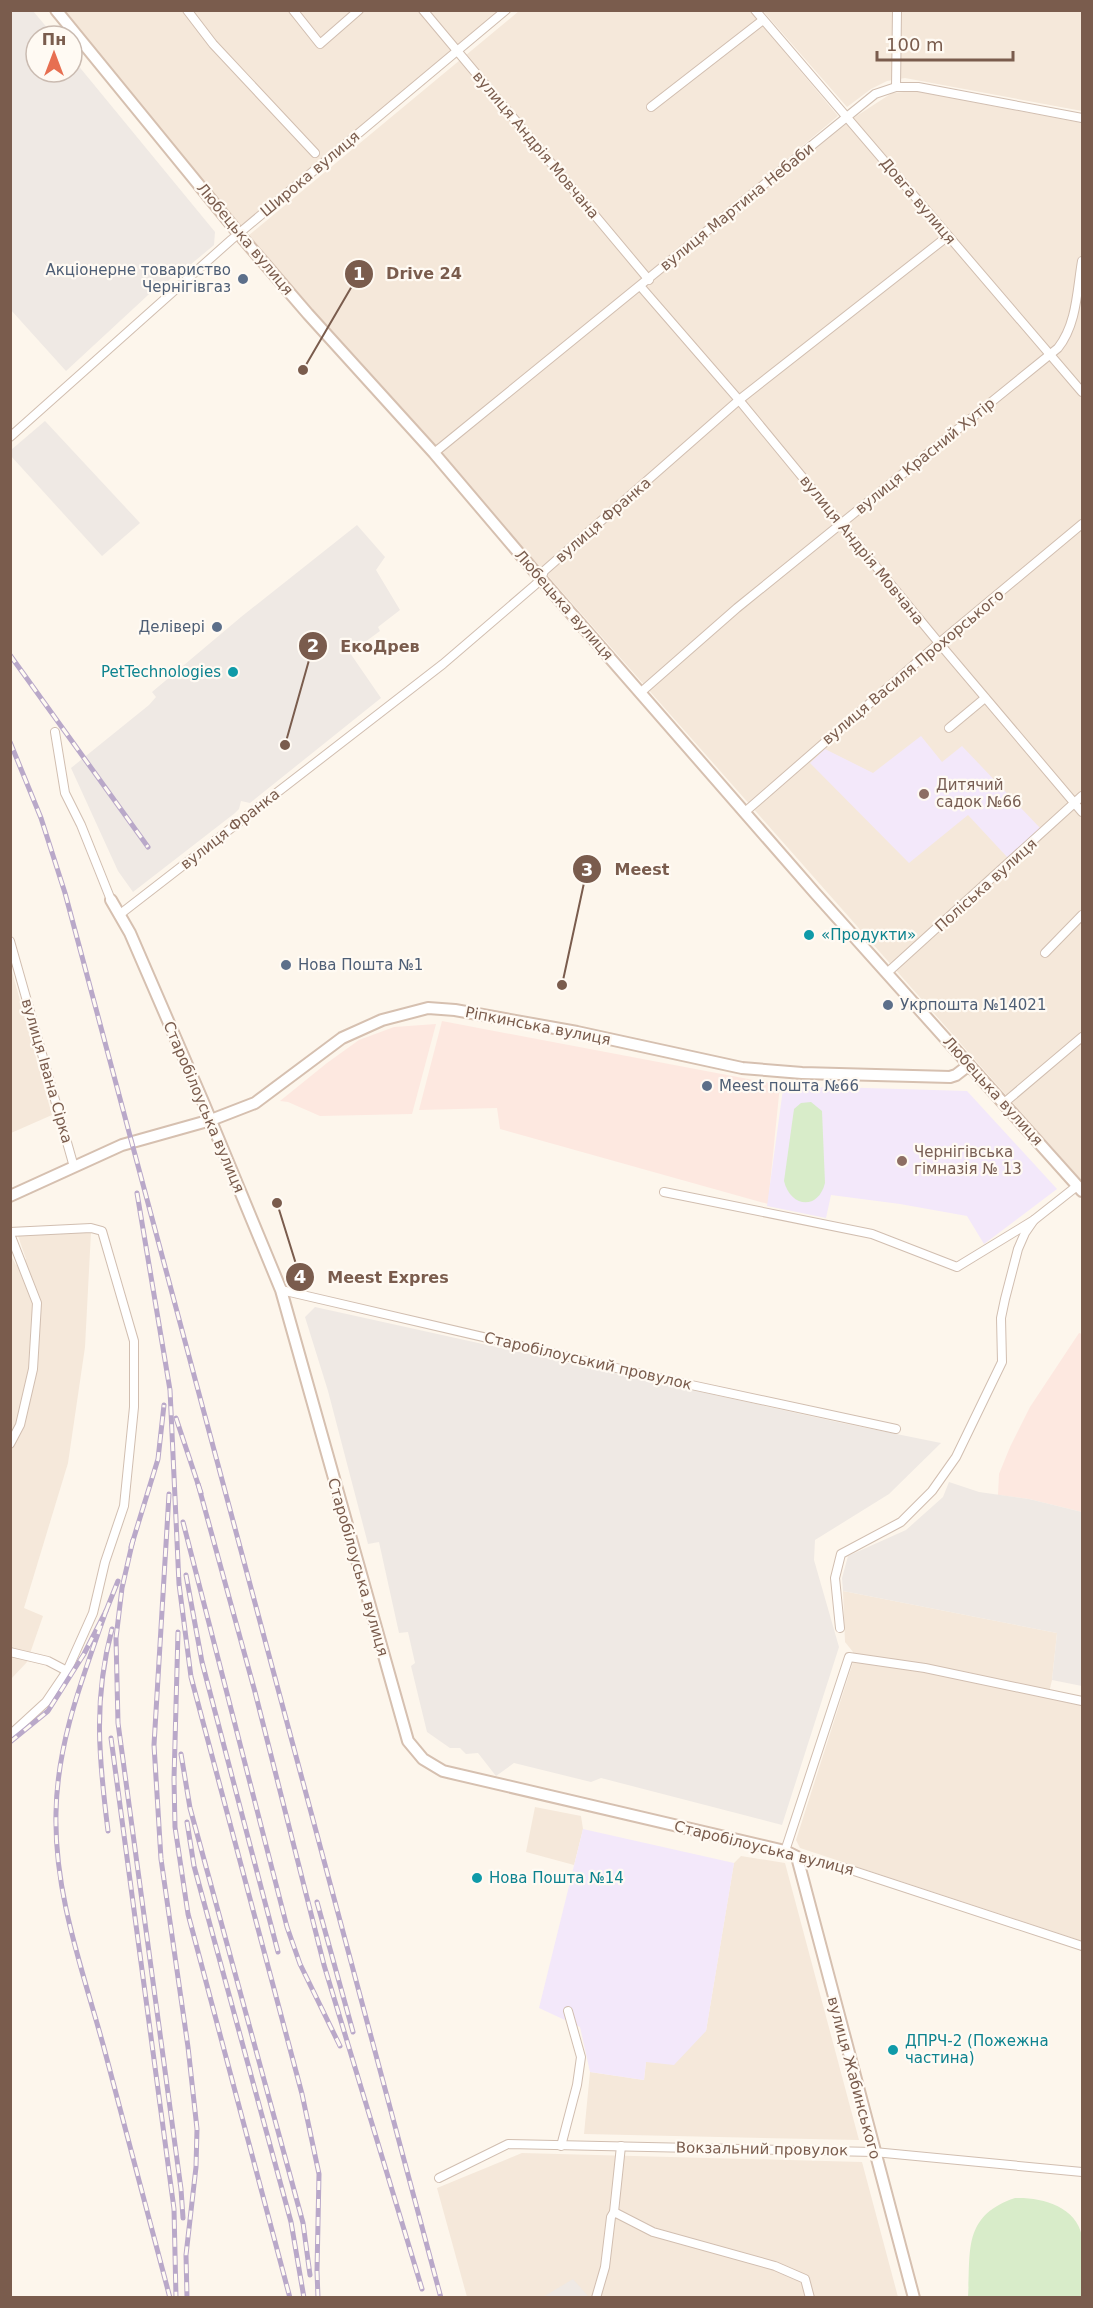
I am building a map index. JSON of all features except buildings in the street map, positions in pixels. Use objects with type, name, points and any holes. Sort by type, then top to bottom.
[{"type":"main road","name":"Любецька вулиця","points":[[56,10],[239,234],[308,314],[434,453],[828,907],[1080,1188]]},
{"type":"main road","name":"Старобілоуська вулиця","points":[[111,900],[130,933],[281,1290],[408,1741],[423,1759],[443,1771],[785,1851],[797,1857]]},
{"type":"main road","name":"Ріпкинська вулиця","points":[[10,1196],[134,1142],[211,1120],[255,1103],[323,1051],[363,1028],[382,1020],[428,1008],[455,1010],[521,1022],[722,1065],[772,1072],[950,1077],[969,1065]]},
{"type":"main road","name":"вулиця Жабинського","points":[[797,1857],[914,2298]]},
{"type":"street","points":[[187,10],[213,44],[315,153]]},
{"type":"street","points":[[293,10],[320,44],[359,10]]},
{"type":"street","name":"вулиця Андрія Мовчана","points":[[423,10],[649,280]]},
{"type":"street","name":"Широка вулиця","points":[[10,437],[239,234],[506,10]]},
{"type":"street","name":"Довга вулиця","points":[[755,10],[1083,392]]},
{"type":"street","points":[[896,87],[897,10]]},
{"type":"street","points":[[651,107],[763,20]]},
{"type":"street","name":"вулиця Мартина Небаби","points":[[434,453],[641,287],[875,94],[896,87],[918,87],[1083,118]]},
{"type":"street","name":"вулиця Франка","points":[[119,915],[443,664],[739,400],[948,236]]},
{"type":"street","name":"вулиця Красний Хутір","points":[[640,693],[737,608],[1051,355],[1065,339],[1070,326],[1083,261]]},
{"type":"street","name":"вулиця Андрія Мовчана","points":[[641,287],[739,400],[939,643],[1083,812]]},
{"type":"street","name":"вулиця Василя Прохорського","points":[[746,811],[939,643],[1083,525]]},
{"type":"street","points":[[949,728],[985,698]]},
{"type":"street","name":"Старобілоуська вулиця","points":[[55,732],[65,793],[81,825],[111,900]]},
{"type":"street","name":"Поліська вулиця","points":[[888,972],[1083,796]]},
{"type":"street","points":[[1045,954],[1083,915]]},
{"type":"street","name":"вулиця Івана Сірка","points":[[10,941],[74,1167]]},
{"type":"street","points":[[1004,1103],[1083,1037]]},
{"type":"street","points":[[664,1192],[872,1234],[957,1267],[1034,1220],[1080,1188]]},
{"type":"street","points":[[840,1628],[835,1578],[841,1554],[900,1522],[932,1491],[956,1457],[998,1372],[1002,1362],[1001,1318],[1005,1299],[1018,1249],[1034,1220]]},
{"type":"street","points":[[10,1444],[20,1425],[33,1369],[37,1303],[10,1233],[91,1228],[102,1231],[134,1341],[134,1407],[124,1506],[105,1562],[93,1613],[68,1671],[46,1702],[10,1735]]},
{"type":"street","name":"Старобілоуський провулок","points":[[281,1290],[668,1380],[896,1429]]},
{"type":"street","points":[[10,1652],[48,1661],[68,1671]]},
{"type":"street","points":[[785,1851],[849,1658],[925,1668],[1083,1701]]},
{"type":"street","name":"Старобілоуська вулиця","points":[[797,1857],[848,1869],[1083,1946]]},
{"type":"street","points":[[561,2146],[577,2085],[581,2057],[568,2011]]},
{"type":"street","name":"Вокзальний провулок","points":[[439,2178],[508,2144],[874,2152],[1083,2172]]},
{"type":"street","points":[[596,2298],[605,2267],[621,2146]]},
{"type":"street","points":[[613,2215],[653,2232],[775,2266],[806,2279],[810,2298]]},
{"type":"shaded area","points":[[10,11],[33,11],[44,24],[24,24],[24,84],[84,84],[84,73],[215,232],[214,245],[166,283],[161,283],[66,371],[11,310]]},
{"type":"shaded area","points":[[65,11],[500,11],[239,227],[84,35],[84,24],[75,24]]},
{"type":"shaded area","points":[[519,11],[750,11],[838,116],[636,285],[1082,817],[1082,1181],[248,236]]},
{"type":"shaded area","points":[[763,11],[1082,11],[1082,111],[905,78],[887,81],[871,89],[847,107]]},
{"type":"shaded area","points":[[915,91],[1082,123],[1082,808],[646,286],[855,117],[892,93]]},
{"type":"shaded area","points":[[45,421],[140,523],[102,556],[11,456],[11,450]]},
{"type":"shaded area","points":[[357,525],[385,557],[376,570],[400,610],[378,627],[380,631],[350,653],[381,698],[250,803],[241,801],[235,813],[133,892],[118,871],[71,768],[149,705],[156,697],[152,692],[241,617]]},
{"type":"shaded area","name":"Дитячий садок №66","points":[[921,736],[942,762],[962,746],[1041,829],[1008,858],[968,815],[909,863],[810,763],[825,749],[873,773]]},
{"type":"shaded area","points":[[11,968],[52,1115],[10,1133]]},
{"type":"shaded area","points":[[442,1021],[780,1085],[768,1204],[500,1129],[497,1108],[419,1110]]},
{"type":"shaded area","points":[[436,1024],[412,1114],[320,1116],[288,1102],[280,1101],[359,1040],[394,1027]]},
{"type":"shaded area","name":"Чернігівська гімназія № 13","points":[[832,1087],[967,1091],[1057,1189],[984,1244],[967,1216],[900,1204],[831,1195],[826,1218],[767,1206],[783,1089]]},
{"type":"shaded area","points":[[91,1232],[85,1347],[68,1463],[24,1608],[43,1616],[27,1662],[11,1679],[10,1254],[16,1265],[26,1259],[18,1236]]},
{"type":"shaded area","points":[[315,1307],[941,1443],[889,1494],[815,1540],[814,1560],[839,1647],[782,1825],[601,1778],[591,1782],[514,1763],[496,1776],[478,1753],[466,1754],[460,1748],[450,1748],[427,1732],[411,1666],[415,1663],[408,1632],[399,1633],[379,1542],[368,1544],[328,1391],[305,1317]]},
{"type":"shaded area","points":[[1079,1333],[1082,1334],[1082,1512],[1029,1499],[998,1495],[999,1474],[1030,1407]]},
{"type":"shaded area","points":[[949,1482],[979,1492],[1029,1499],[1082,1512],[1082,1686],[1052,1680],[1057,1633],[843,1591],[842,1578],[848,1556],[906,1530],[943,1497]]},
{"type":"shaded area","points":[[843,1591],[1057,1633],[1048,1697],[1082,1704],[1082,1941],[800,1848],[796,1840],[853,1662],[853,1652],[845,1642]]},
{"type":"shaded area","points":[[535,1807],[581,1816],[583,1829],[574,1865],[526,1852]]},
{"type":"shaded area","points":[[583,1829],[734,1863],[706,2031],[674,2065],[646,2062],[644,2080],[590,2072],[580,2027],[539,2008]]},
{"type":"shaded area","points":[[741,1856],[785,1863],[859,2140],[584,2134],[590,2072],[644,2080],[646,2062],[706,2031],[734,1863]]},
{"type":"shaded area","points":[[522,2153],[862,2162],[898,2297],[467,2297],[437,2188]]},
{"type":"shaded area","points":[[573,2279],[589,2297],[543,2297]]},
{"type":"green space","points":[[811,1102],[822,1111],[825,1183],[816,1198],[811,1202],[804,1202],[792,1196],[784,1181],[794,1109],[801,1103]]},
{"type":"green space","points":[[1015,2198],[1036,2199],[1056,2205],[1073,2217],[1082,2236],[1084,2250],[1081,2297],[968,2297],[970,2250],[978,2225],[998,2206]]},
{"type":"railway","points":[[10,655],[148,847]]},
{"type":"railway","points":[[10,742],[41,818],[65,893],[441,2298]]},
{"type":"railway","points":[[137,1193],[170,1390],[179,1584],[191,1677],[302,2094],[319,2174],[318,2298]]},
{"type":"railway","points":[[131,1547],[158,1459],[164,1405]]},
{"type":"railway","points":[[176,1418],[201,1493]]},
{"type":"railway","points":[[198,1484],[255,1692],[324,1965],[422,2289]]},
{"type":"railway","points":[[169,1494],[154,1745],[161,1859],[188,2047],[197,2129],[196,2167],[186,2255],[187,2298]]},
{"type":"railway","points":[[183,1522],[287,1927],[300,1964],[340,2046]]},
{"type":"railway","points":[[133,1540],[122,1588],[116,1638],[118,1723],[183,2218]]},
{"type":"railway","points":[[186,1575],[202,1662],[278,1952]]},
{"type":"railway","points":[[106,1611],[118,1581]]},
{"type":"railway","points":[[10,1742],[48,1711],[84,1654],[106,1611],[80,1685],[66,1735],[57,1787],[57,1843],[71,1932],[170,2298]]},
{"type":"railway","points":[[108,1831],[100,1754],[100,1705],[102,1680],[112,1629]]},
{"type":"railway","points":[[178,1632],[175,1827],[188,1914],[290,2298]]},
{"type":"railway","points":[[111,1738],[174,2209],[176,2298]]},
{"type":"railway","points":[[181,1754],[190,1808],[303,2223],[310,2275]]},
{"type":"railway","points":[[187,1822],[194,1866],[291,2222],[304,2298]]},
{"type":"railway","points":[[317,1902],[353,2032]]},
{"type":"place","name":"Акціонерне товариство Чернігівгаз","points":[[243,279]]},
{"type":"place","name":"Drive 24","points":[[303,370]]},
{"type":"place","name":"Делівері","points":[[217,627]]},
{"type":"place","name":"PetTechnologies","points":[[233,672]]},
{"type":"place","name":"ЕкоДрев","points":[[285,745]]},
{"type":"place","name":"Дитячий садок №66","points":[[924,794]]},
{"type":"place","name":"«Продукти»","points":[[809,935]]},
{"type":"place","name":"Нова Пошта №1","points":[[286,965]]},
{"type":"place","name":"Meest","points":[[562,985]]},
{"type":"place","name":"Укрпошта №14021","points":[[888,1005]]},
{"type":"place","name":"Meest пошта №66","points":[[707,1086]]},
{"type":"place","name":"Чернігівська гімназія № 13","points":[[902,1161]]},
{"type":"place","name":"Meest Expres","points":[[277,1203]]},
{"type":"place","name":"Нова Пошта №14","points":[[477,1878]]},
{"type":"place","name":"ДПРЧ-2 (Пожежна частина)","points":[[893,2050]]}]
